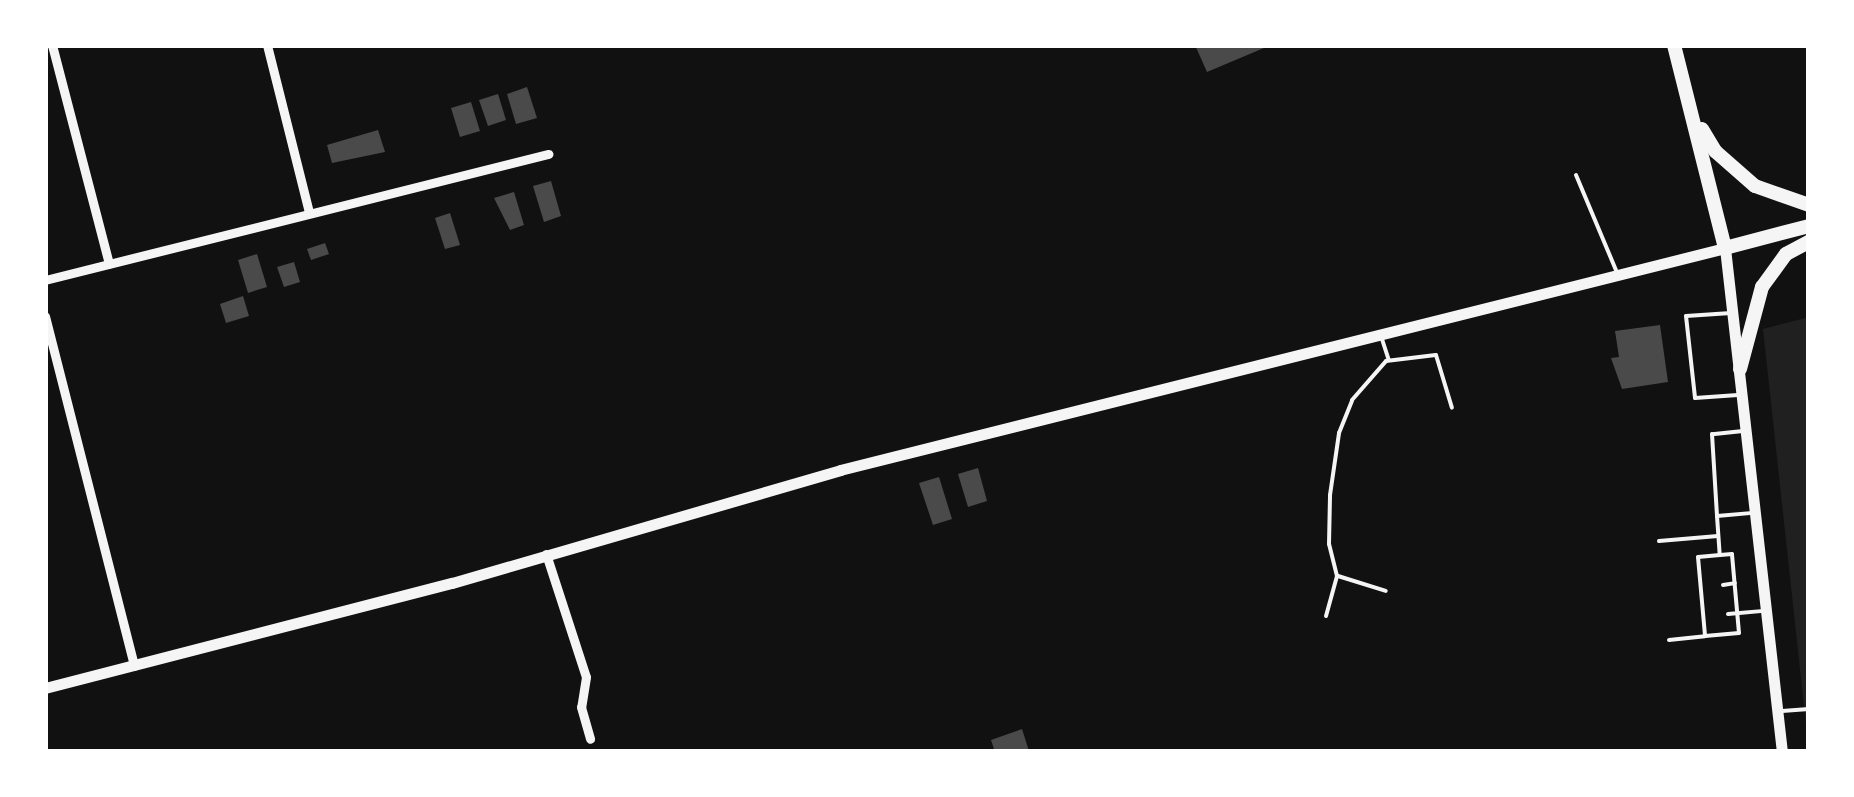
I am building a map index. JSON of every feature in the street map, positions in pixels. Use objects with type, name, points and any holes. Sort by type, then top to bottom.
[{"type":"main road","points":[[1674,45],[1725,248],[1809,226]]},
{"type":"main road","points":[[1692,111],[1715,152],[1754,186],[1809,206]]},
{"type":"main road","points":[[1740,368],[1762,287],[1786,254],[1809,242]]},
{"type":"street","points":[[52,45],[110,264]]},
{"type":"street","points":[[267,45],[310,212]]},
{"type":"street","points":[[45,280],[548,154]]},
{"type":"street","points":[[45,688],[546,554],[840,470],[1725,248],[1782,752]]},
{"type":"street","points":[[45,316],[134,666]]},
{"type":"street","points":[[546,554],[586,677],[580,706],[590,739]]},
{"type":"lane","points":[[1576,175],[1617,274]]},
{"type":"lane","points":[[1734,312],[1686,316],[1695,398],[1743,394]]},
{"type":"lane","points":[[1381,334],[1389,360]]},
{"type":"lane","points":[[1326,616],[1337,576],[1328,525],[1339,432],[1370,374],[1389,360],[1436,354],[1452,408]]},
{"type":"lane","points":[[1720,555],[1712,434],[1747,431]]},
{"type":"lane","points":[[1717,516],[1757,512]]},
{"type":"lane","points":[[1659,541],[1718,536]]},
{"type":"lane","points":[[1668,640],[1739,633],[1732,554],[1698,557],[1705,636]]},
{"type":"lane","points":[[1337,576],[1386,590]]},
{"type":"lane","points":[[1724,584],[1735,583]]},
{"type":"lane","points":[[1701,587],[1709,586]]},
{"type":"lane","points":[[1728,614],[1766,611]]},
{"type":"lane","points":[[1703,616],[1712,616]]},
{"type":"lane","points":[[1778,712],[1809,709]]},
{"type":"shaded area","points":[[1809,317],[1809,752],[1763,329]]},
{"type":"building","points":[[1195,45],[1271,45],[1207,72]]},
{"type":"building","points":[[527,87],[537,118],[516,124],[507,94]]},
{"type":"building","points":[[498,94],[506,120],[488,126],[479,100]]},
{"type":"building","points":[[471,102],[480,131],[460,137],[451,108]]},
{"type":"building","points":[[378,130],[385,152],[332,163],[327,145]]},
{"type":"building","points":[[551,181],[561,216],[544,222],[533,186]]},
{"type":"building","points":[[514,192],[524,225],[510,230],[494,198]]},
{"type":"building","points":[[450,213],[460,245],[445,249],[435,218]]},
{"type":"building","points":[[325,243],[329,254],[311,260],[307,249]]},
{"type":"building","points":[[257,254],[267,287],[248,293],[238,260]]},
{"type":"building","points":[[294,262],[300,282],[284,287],[277,267]]},
{"type":"building","points":[[243,296],[249,316],[226,323],[220,304]]},
{"type":"building","points":[[1660,325],[1668,382],[1622,389],[1611,358],[1619,357],[1615,331]]},
{"type":"building","points":[[978,468],[987,501],[968,507],[958,474]]},
{"type":"building","points":[[939,477],[952,519],[933,525],[919,483]]},
{"type":"building","points":[[1022,729],[1029,751],[995,752],[991,740]]}]
